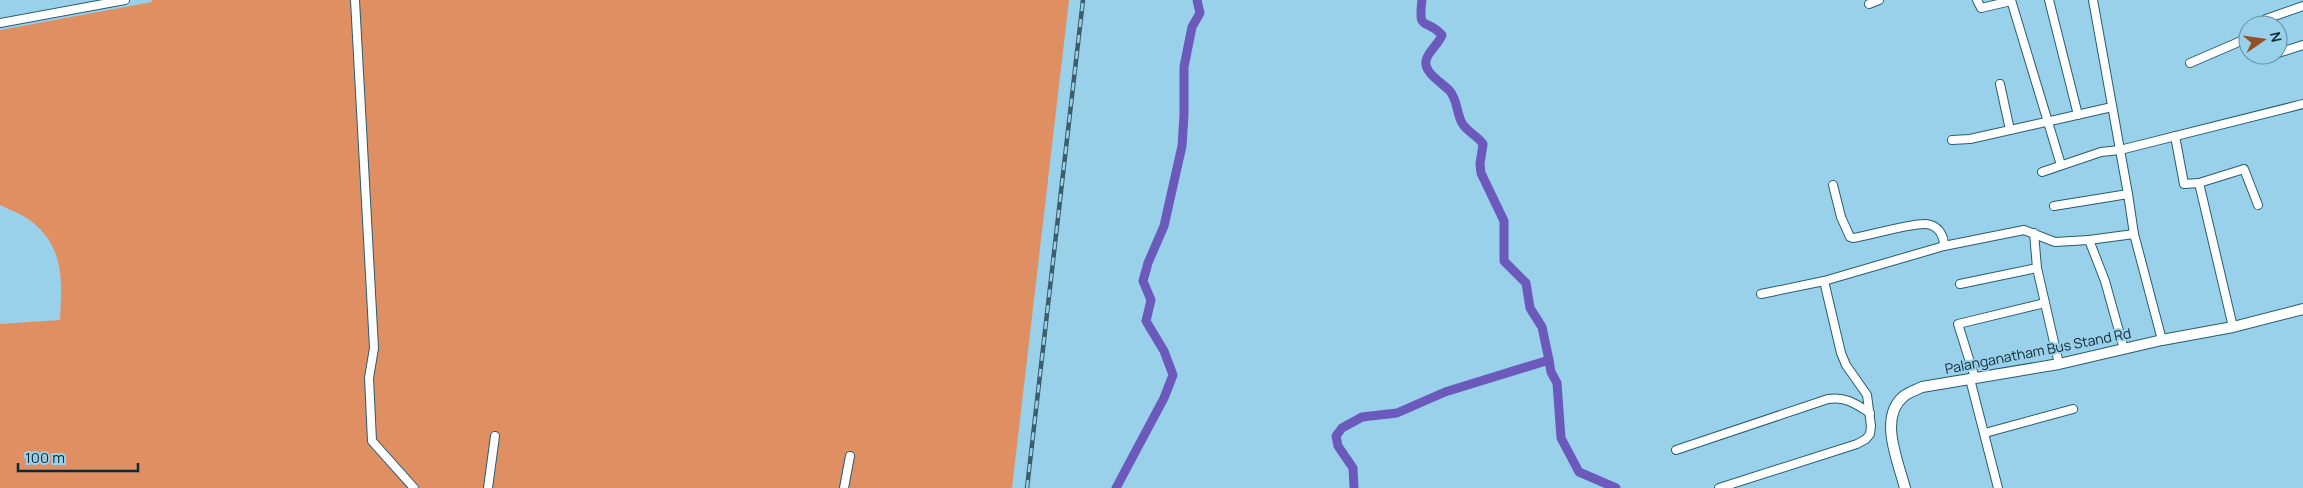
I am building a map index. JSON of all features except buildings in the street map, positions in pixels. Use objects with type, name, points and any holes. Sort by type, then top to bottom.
[{"type":"street","points":[[0,23],[124,0]]},
{"type":"street","points":[[354,0],[374,348],[369,378],[372,441],[414,488]]},
{"type":"street","points":[[1869,4],[1879,0]]},
{"type":"street","points":[[1977,0],[1981,8],[2011,1],[2061,165]]},
{"type":"street","points":[[2049,0],[2078,115]]},
{"type":"street","points":[[2093,0],[2134,234],[2162,340]]},
{"type":"street","points":[[2275,15],[2303,6]]},
{"type":"street","points":[[2190,63],[2238,42]]},
{"type":"street","points":[[2288,49],[2303,44]]},
{"type":"street","points":[[2000,84],[2010,130]]},
{"type":"street","points":[[2042,172],[2101,152],[2120,150],[2303,104]]},
{"type":"street","points":[[1952,140],[1970,139],[2112,107]]},
{"type":"street","points":[[2175,136],[2184,184],[2199,183],[2244,169],[2258,206]]},
{"type":"street","points":[[2199,183],[2233,327]]},
{"type":"street","points":[[1833,185],[1841,217],[1850,237],[1927,224],[1941,232],[1944,236],[1944,246]]},
{"type":"street","points":[[2054,206],[2128,194]]},
{"type":"street","points":[[1761,294],[1824,281],[1944,246],[2024,230],[2055,242],[2134,234]]},
{"type":"street","points":[[2034,233],[2037,268],[2059,364]]},
{"type":"street","points":[[2089,240],[2105,281],[2124,349]]},
{"type":"street","points":[[1960,284],[2037,268]]},
{"type":"street","points":[[1719,488],[1857,444],[1866,439],[1870,434],[1870,413],[1865,390],[1850,372],[1841,353],[1824,281]]},
{"type":"street","points":[[1998,488],[1958,324],[2046,303]]},
{"type":"street","name":"Palanganatham Bus Stand Rd","points":[[1904,488],[1891,428],[1893,410],[1904,396],[1922,387],[2059,364],[2162,340],[2233,327],[2303,309]]},
{"type":"street","points":[[1676,450],[1828,398],[1839,397],[1870,413]]},
{"type":"street","points":[[1985,433],[2073,409]]},
{"type":"street","points":[[488,488],[494,436]]},
{"type":"street","points":[[844,488],[850,456]]},
{"type":"shaded area","points":[[152,0],[1069,0],[1012,488],[0,488],[0,324],[60,320],[61,279],[56,254],[42,231],[20,214],[0,205],[0,30],[152,2]]},
{"type":"waterway","points":[[1116,488],[1164,398],[1173,375],[1164,351],[1146,321],[1151,300],[1143,281],[1148,263],[1164,226],[1182,146],[1184,67],[1192,27],[1200,13],[1197,0]]},
{"type":"waterway","points":[[1354,488],[1353,468],[1338,446],[1336,436],[1342,428],[1362,417],[1397,413],[1445,392],[1549,360],[1542,327],[1530,308],[1526,283],[1504,261],[1504,221],[1481,173],[1480,164],[1483,144],[1464,126],[1452,94],[1431,74],[1426,65],[1428,54],[1442,35],[1422,21],[1422,0]]},
{"type":"waterway","points":[[1549,360],[1551,372],[1557,383],[1561,438],[1579,472],[1616,488]]},
{"type":"railway","points":[[1027,488],[1083,0]]}]
